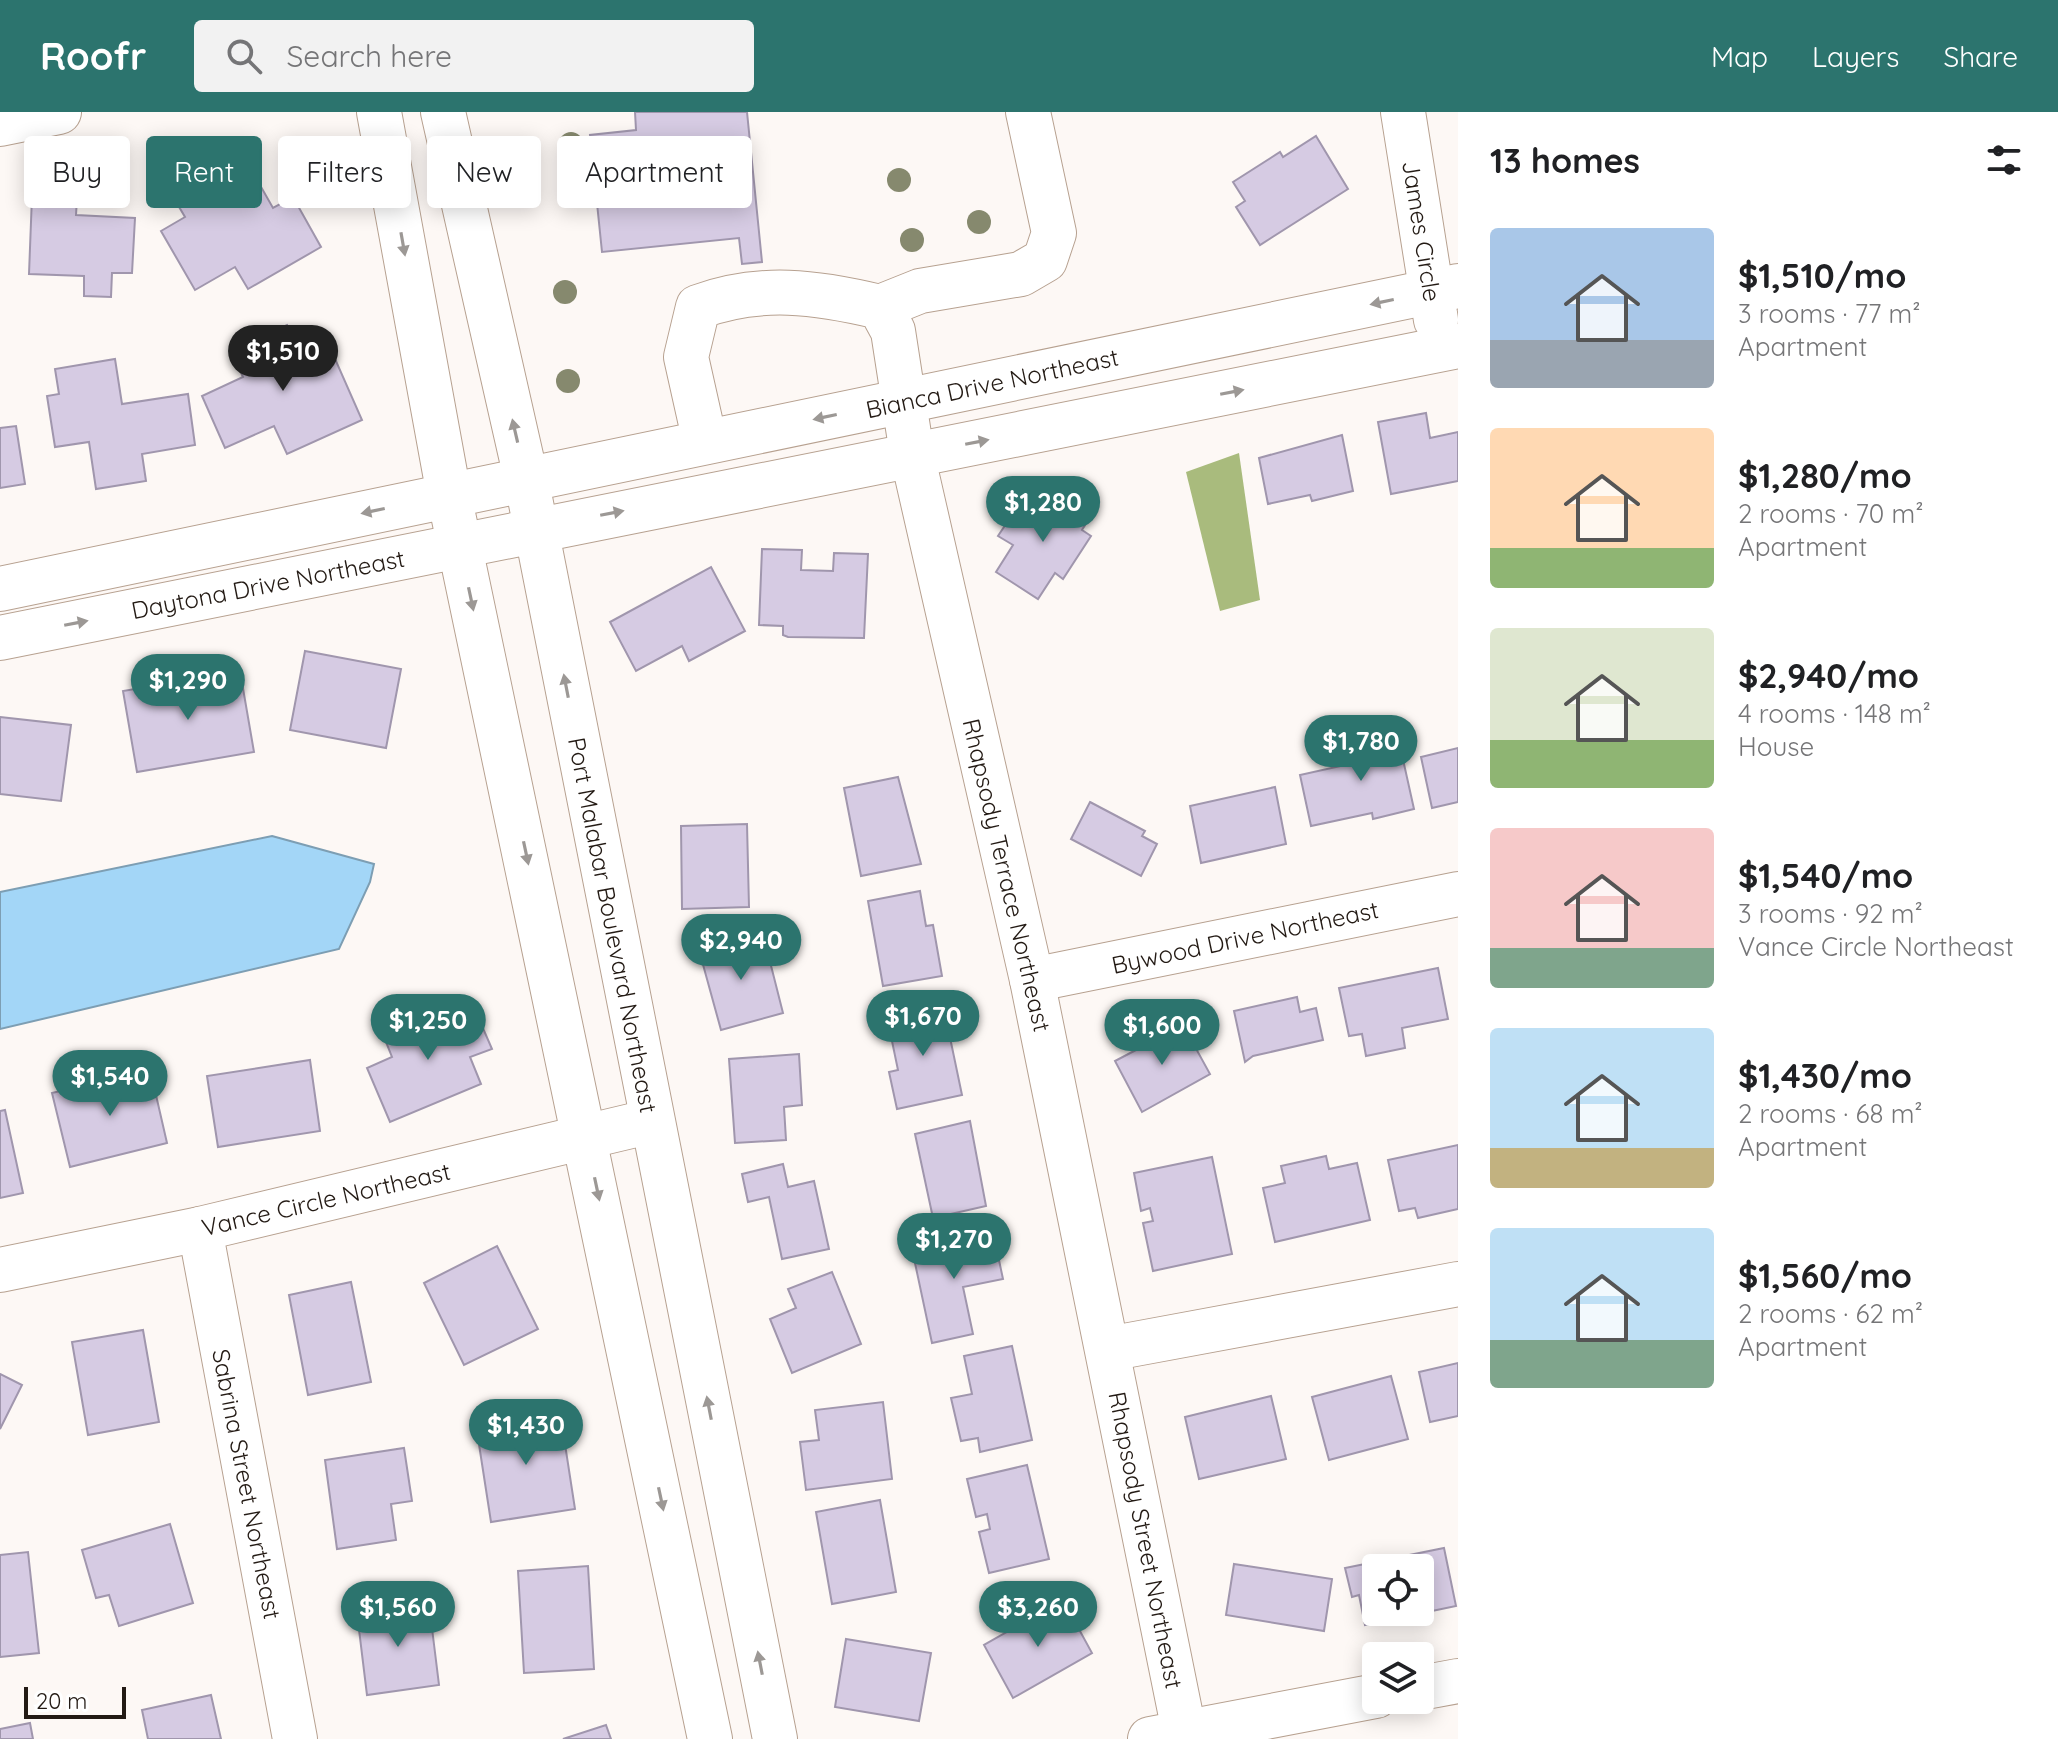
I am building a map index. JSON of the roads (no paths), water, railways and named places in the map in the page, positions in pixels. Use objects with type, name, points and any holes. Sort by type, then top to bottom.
[{"type":"street","points":[[0,124],[59,112]]},
{"type":"street","points":[[379,112],[449,495],[586,1136],[710,1739]]},
{"type":"street","name":"Port Malabar Boulevard Northeast","points":[[443,112],[526,478],[775,1739]]},
{"type":"street","points":[[705,442],[686,357],[698,307],[731,295],[784,290],[839,297],[880,307],[920,291],[1021,274],[1045,260],[1054,233],[1028,112]]},
{"type":"street","name":"James Circle","points":[[1403,112],[1444,289],[1450,348]]},
{"type":"street","name":"Bianca Drive Northeast","points":[[526,478],[1444,289]]},
{"type":"street","name":"Rhapsody Terrace Northeast","points":[[880,307],[893,331],[912,454],[1032,980],[1108,1349]]},
{"type":"street","points":[[536,529],[1450,348]]},
{"type":"street","name":"Daytona Drive Northeast","points":[[0,589],[526,478]]},
{"type":"street","name":"Daytona Drive Northeast","points":[[0,638],[536,529]]},
{"type":"street","name":"Bywood Drive Northeast","points":[[1032,980],[1458,894]]},
{"type":"street","name":"Vance Circle Northeast","points":[[0,1270],[200,1229],[652,1121]]},
{"type":"street","name":"Sabrina Street Northeast","points":[[200,1229],[295,1739]]},
{"type":"street","points":[[1108,1349],[1458,1284]]},
{"type":"street","name":"Rhapsody Street Northeast","points":[[1108,1349],[1167,1735]]},
{"type":"street","points":[[1434,1685],[1458,1681]]},
{"type":"street","points":[[1167,1735],[1362,1699]]},
{"type":"water","points":[[272,836],[374,864],[370,882],[339,949],[0,1029],[0,892]]}]
